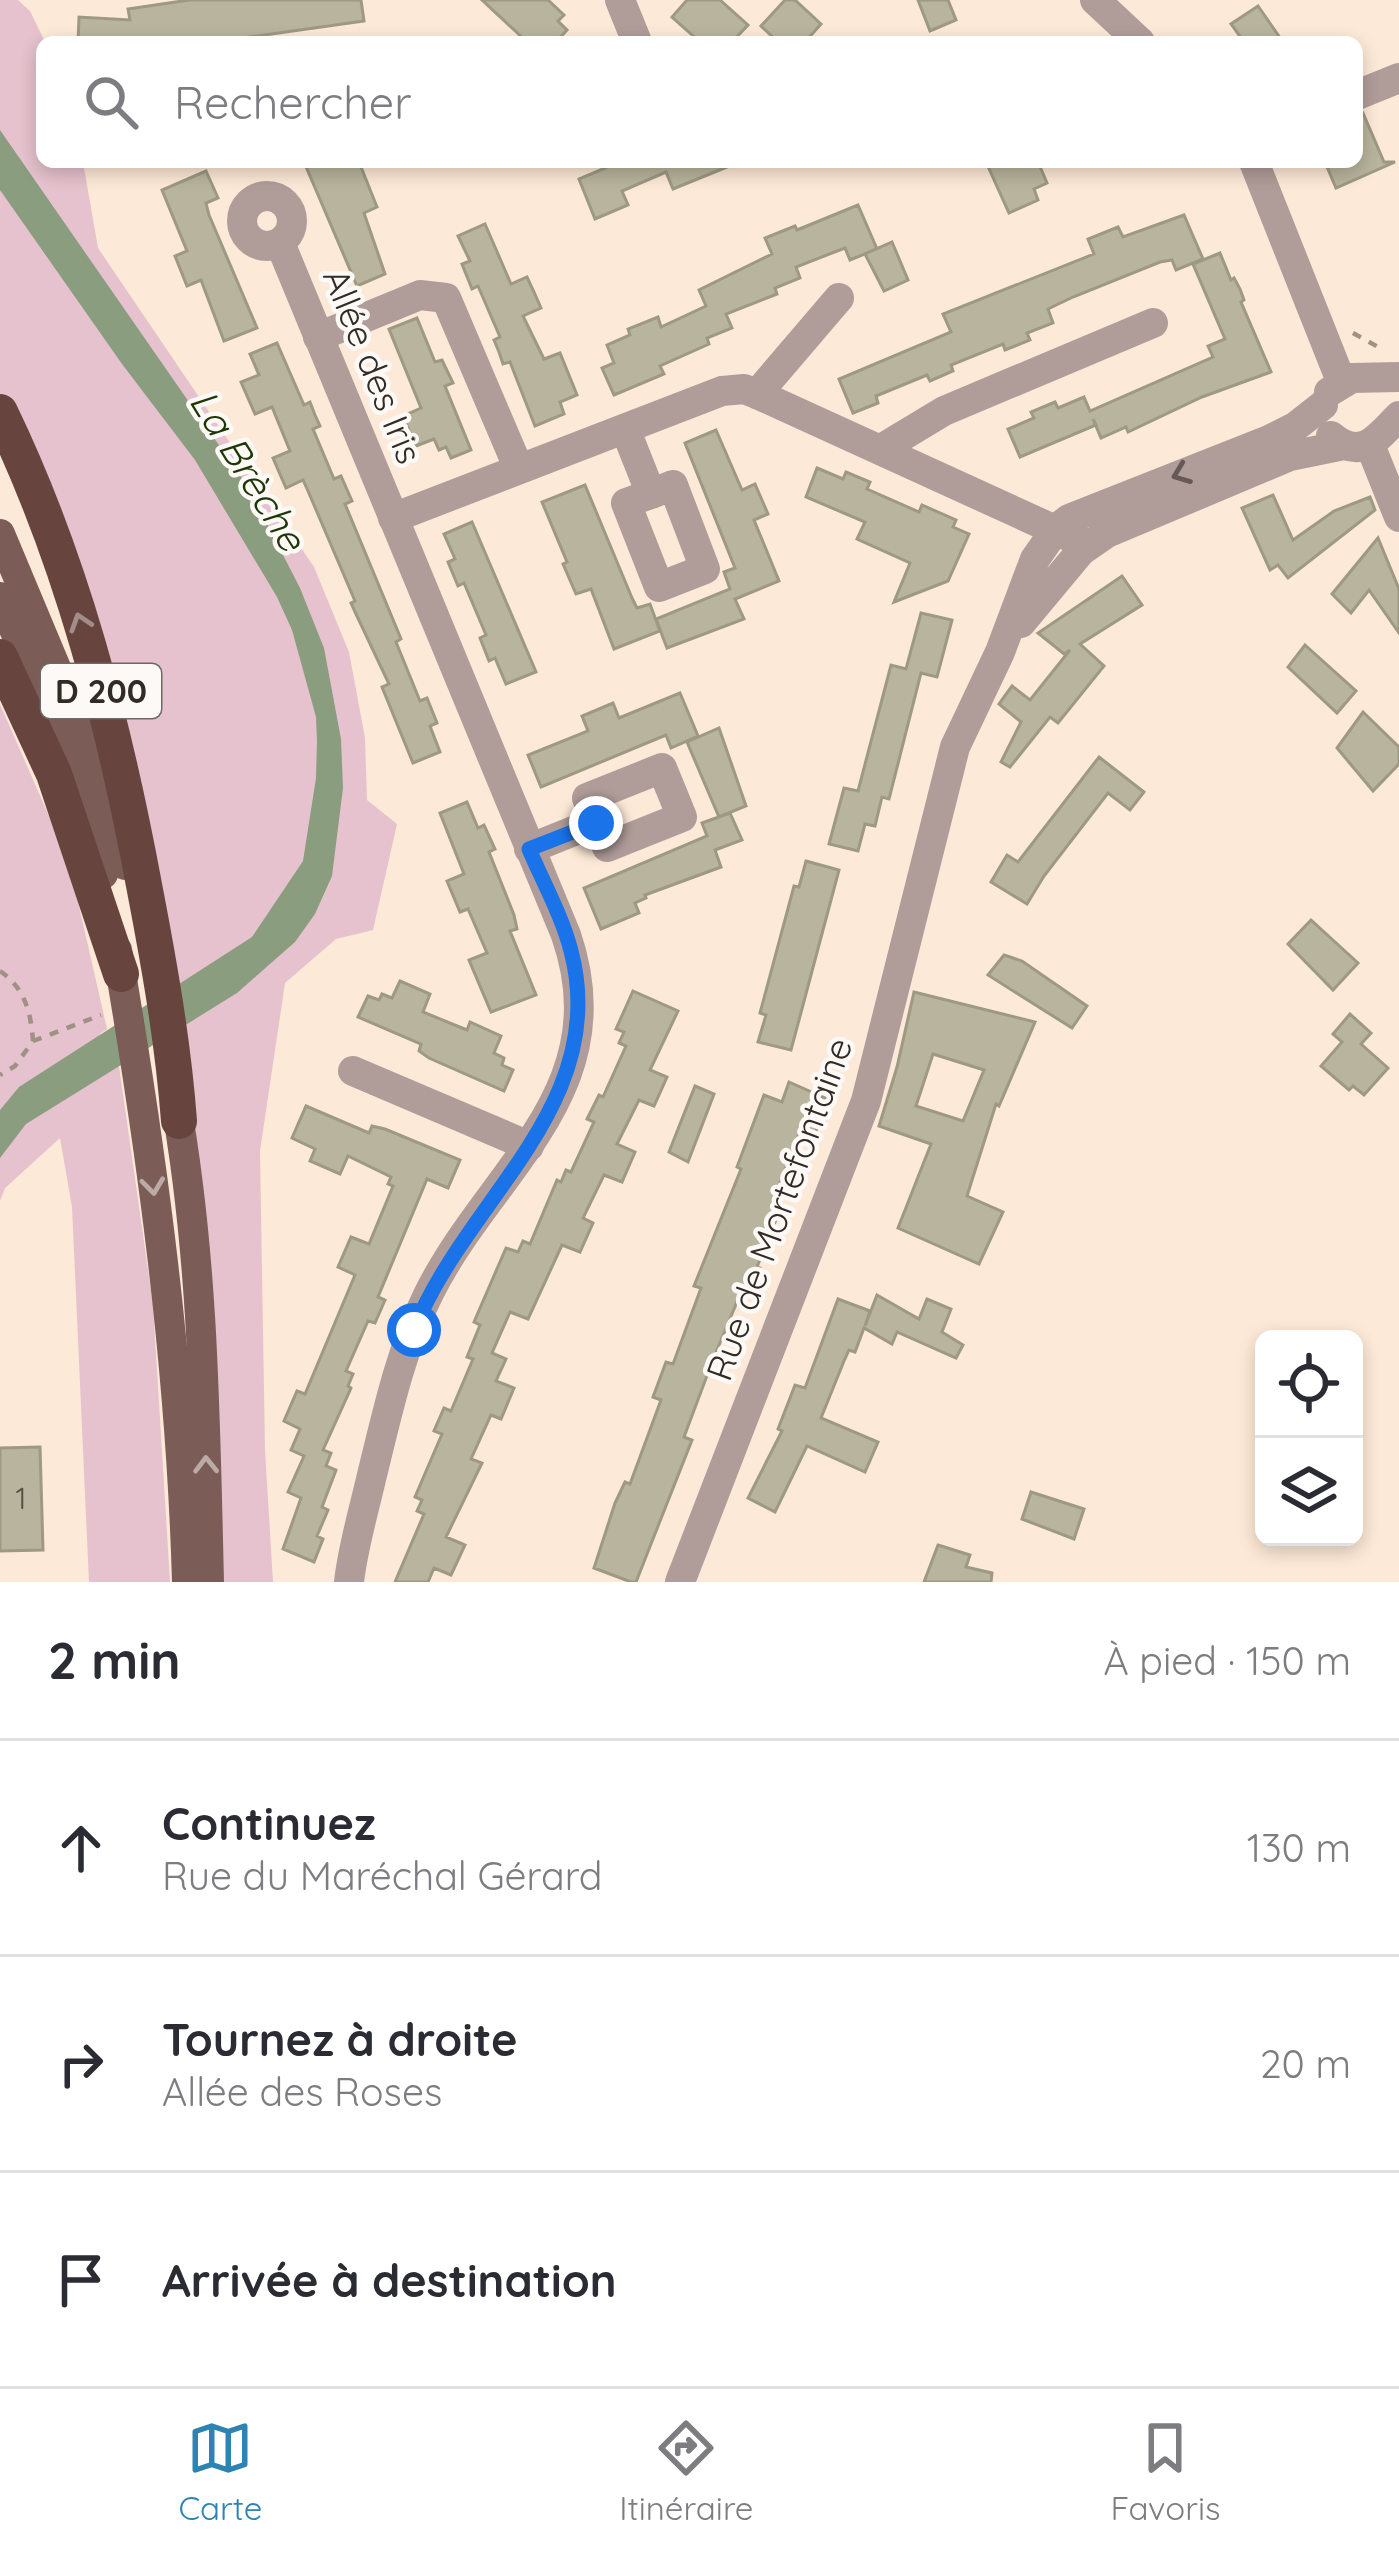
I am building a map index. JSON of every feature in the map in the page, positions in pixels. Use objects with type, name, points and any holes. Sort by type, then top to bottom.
[{"type":"highway","name":"D 200","points":[[0,412],[53,544],[99,683],[128,799],[134,989]]},
{"type":"highway","name":"D 200","points":[[0,657],[54,773],[134,989],[168,1041],[179,1120]]},
{"type":"main road","name":"D 200","points":[[0,534],[50,645],[103,787],[134,989],[138,1070],[168,1309],[187,1582]]},
{"type":"main road","name":"D 200","points":[[0,597],[80,791],[134,989]]},
{"type":"main road","name":"D 200","points":[[179,1120],[202,1340],[209,1582]]},
{"type":"street","points":[[620,0],[635,36]]},
{"type":"street","points":[[1095,0],[1133,36]]},
{"type":"street","points":[[1363,92],[1399,78]]},
{"type":"street","points":[[1256,168],[1321,333],[1389,398],[1376,433],[1399,517]]},
{"type":"street","name":"Allée des Iris","points":[[280,243],[571,950],[579,1010],[575,1050],[550,1116],[440,1274],[422,1310],[386,1418],[349,1582]]},
{"type":"street","points":[[318,337],[420,296],[446,298],[518,467]]},
{"type":"street","points":[[757,394],[839,298]]},
{"type":"street","points":[[881,449],[944,411],[1153,323]]},
{"type":"street","points":[[1364,379],[1325,426],[1376,433]]},
{"type":"street","points":[[1056,529],[1076,516],[1285,432],[1364,379]]},
{"type":"street","points":[[393,518],[732,388],[757,394],[1088,545]]},
{"type":"street","points":[[626,431],[650,494]]},
{"type":"street","name":"Rue de Mortefontaine","points":[[1000,652],[1032,608],[1088,545],[1106,532],[1290,456],[1376,433]]},
{"type":"street","name":"Rue de Mortefontaine","points":[[680,1582],[851,1143],[877,1063],[955,747],[1000,652],[1035,560],[1056,529]]},
{"type":"street","points":[[529,849],[596,823]]},
{"type":"street","points":[[353,1071],[529,1146]]},
{"type":"path","points":[[1321,333],[1341,326],[1364,379]]},
{"type":"path","points":[[0,971],[30,1009],[33,1041]]},
{"type":"path","points":[[0,1075],[15,1066],[33,1041],[104,1014],[134,989]]},
{"type":"shaded area","points":[[0,0],[18,0],[30,11],[42,36],[36,36],[36,168],[84,168],[98,248],[314,567],[349,652],[365,738],[367,800],[397,824],[373,930],[336,939],[285,983],[260,1151],[265,1450],[273,1582],[223,1582],[188,1134],[42,487],[0,394]]},
{"type":"shaded area","points":[[0,130],[248,487],[300,588],[324,648],[341,739],[343,788],[332,876],[315,914],[295,942],[237,993],[26,1124],[0,1158],[0,1110],[19,1087],[252,937],[303,861],[317,741],[316,717],[292,630],[277,597],[195,460],[0,190]]},
{"type":"shaded area","points":[[0,704],[69,862],[107,1029],[100,1034],[92,1082],[119,1066],[153,1305],[170,1582],[89,1582],[72,1207],[60,1138],[5,1188],[0,1201]]},
{"type":"building","points":[[189,0],[361,0],[364,21],[257,36],[78,36],[79,17],[130,20],[128,9]]},
{"type":"building","points":[[482,0],[548,0],[564,15],[558,21],[567,30],[562,36],[521,36]]},
{"type":"building","points":[[687,0],[720,0],[748,25],[738,36],[693,36],[672,17]]},
{"type":"building","points":[[785,0],[795,0],[821,24],[810,36],[772,36],[761,26]]},
{"type":"building","points":[[918,0],[948,0],[956,20],[930,31]]},
{"type":"building","points":[[1258,6],[1279,36],[1240,36],[1231,24]]},
{"type":"building","points":[[1363,113],[1384,162],[1395,162],[1336,188],[1328,168],[1363,168]]},
{"type":"building","points":[[307,168],[361,168],[377,207],[364,213],[385,274],[357,286]]},
{"type":"building","points":[[605,168],[725,168],[673,189],[666,172],[622,191],[628,205],[595,219],[579,179]]},
{"type":"building","points":[[989,168],[1041,168],[1047,183],[1034,189],[1038,200],[1009,213]]},
{"type":"building","points":[[206,171],[218,198],[206,203],[209,215],[257,328],[224,341],[201,280],[187,286],[175,256],[187,251],[162,190]]},
{"type":"building","points":[[858,205],[877,249],[850,260],[845,248],[796,267],[800,278],[775,288],[777,294],[726,314],[732,328],[660,366],[664,374],[614,395],[602,368],[614,363],[607,345],[630,335],[628,329],[658,317],[661,327],[706,306],[699,290],[772,254],[765,238]]},
{"type":"building","points":[[1184,215],[1203,259],[1176,270],[1172,260],[1160,262],[1073,297],[1048,309],[1053,323],[1027,333],[1030,340],[1005,350],[1003,344],[951,365],[953,371],[930,381],[927,375],[876,396],[878,403],[853,413],[839,379],[951,332],[943,314],[1094,254],[1088,239],[1118,227],[1123,237]]},
{"type":"building","points":[[485,224],[511,284],[527,277],[541,308],[523,316],[544,359],[560,353],[577,395],[560,402],[564,414],[535,426],[510,362],[503,364],[494,340],[500,337],[478,286],[472,289],[462,264],[470,261],[458,236]]},
{"type":"building","points":[[892,242],[908,280],[884,291],[865,254]]},
{"type":"building","points":[[1220,253],[1240,289],[1241,302],[1271,372],[1202,397],[1128,432],[1126,427],[1101,438],[1096,425],[1020,457],[1008,429],[1055,402],[1058,408],[1084,397],[1090,411],[1213,357],[1208,346],[1225,339],[1193,264]]},
{"type":"building","points":[[417,318],[435,362],[442,360],[453,383],[445,386],[471,450],[451,458],[446,447],[439,450],[434,439],[416,446],[403,416],[421,408],[389,329]]},
{"type":"building","points":[[277,343],[304,405],[310,402],[320,426],[313,429],[334,479],[341,476],[352,501],[345,504],[401,639],[396,642],[420,701],[427,698],[437,723],[430,726],[440,752],[413,763],[382,687],[389,684],[303,480],[286,488],[273,458],[290,451],[272,407],[255,414],[241,382],[259,375],[250,354]]},
{"type":"building","points":[[716,430],[742,490],[755,484],[768,514],[754,520],[779,581],[735,599],[744,619],[667,648],[656,619],[730,589],[724,572],[735,568],[685,443]]},
{"type":"building","points":[[817,468],[843,479],[846,472],[870,482],[867,489],[919,512],[922,505],[956,520],[953,527],[969,534],[948,581],[894,602],[910,563],[857,539],[865,522],[806,497]]},
{"type":"building","points":[[585,485],[637,608],[650,604],[660,631],[614,649],[591,589],[576,594],[542,502]]},
{"type":"building","points":[[1273,495],[1293,540],[1334,511],[1370,497],[1375,510],[1288,578],[1278,565],[1270,570],[1242,508]]},
{"type":"building","points":[[472,522],[536,672],[506,684],[495,658],[489,661],[480,638],[486,635],[464,583],[458,586],[448,562],[455,559],[444,534]]},
{"type":"building","points":[[1378,538],[1399,589],[1399,633],[1369,590],[1351,613],[1332,594]]},
{"type":"building","points":[[1122,576],[1142,605],[1080,644],[1104,666],[1058,723],[1050,717],[1010,767],[1001,762],[1021,722],[999,704],[1012,686],[1030,700],[1070,650],[1064,654],[1038,633]]},
{"type":"building","points":[[921,613],[952,620],[937,677],[921,673],[889,799],[882,797],[875,826],[865,824],[858,851],[829,844],[844,788],[858,791],[891,665],[906,669]]},
{"type":"building","points":[[1305,645],[1356,691],[1337,713],[1288,667]]},
{"type":"building","points":[[680,693],[698,736],[671,748],[666,735],[541,787],[528,755],[588,731],[582,716],[613,703],[619,718]]},
{"type":"building","points":[[1363,712],[1399,747],[1399,764],[1373,791],[1337,748]]},
{"type":"building","points":[[719,728],[746,806],[719,817],[687,742]]},
{"type":"building","points":[[1099,757],[1144,792],[1130,810],[1108,793],[1027,904],[991,882],[1007,855],[1018,862]]},
{"type":"building","points":[[467,802],[478,828],[484,825],[495,849],[489,852],[517,929],[510,931],[536,995],[491,1012],[469,960],[487,953],[468,909],[460,912],[447,881],[464,874],[440,813]]},
{"type":"building","points":[[730,813],[742,840],[715,850],[721,867],[645,895],[635,903],[639,913],[601,929],[584,888],[707,836],[702,823]]},
{"type":"building","points":[[806,861],[839,870],[791,1050],[758,1042],[766,1015],[760,1013],[794,886],[799,887]]},
{"type":"building","points":[[1311,920],[1358,963],[1333,990],[1288,944]]},
{"type":"building","points":[[1004,955],[1022,961],[1087,1006],[1072,1028],[988,975]]},
{"type":"building","points":[[400,981],[430,994],[423,1012],[467,1030],[470,1022],[501,1036],[494,1053],[504,1058],[502,1065],[513,1070],[504,1091],[429,1058],[419,1051],[421,1044],[358,1017],[368,996],[392,998]]},
{"type":"building","points":[[633,991],[678,1011],[650,1070],[667,1077],[654,1106],[639,1100],[617,1144],[635,1152],[622,1182],[604,1175],[583,1218],[593,1223],[580,1252],[562,1245],[528,1319],[510,1312],[492,1353],[506,1359],[496,1381],[514,1388],[501,1419],[491,1415],[471,1459],[482,1463],[446,1537],[465,1545],[451,1575],[434,1568],[428,1582],[395,1582],[424,1514],[417,1511],[422,1500],[415,1497],[442,1434],[434,1431],[444,1408],[451,1411],[473,1359],[467,1357],[480,1325],[474,1322],[506,1248],[518,1252],[523,1241],[530,1244],[557,1180],[561,1182],[566,1170],[571,1172],[594,1122],[587,1119],[599,1095],[603,1097],[626,1046],[619,1043],[624,1032],[616,1029]]},
{"type":"building","points":[[914,992],[1035,1022],[999,1106],[996,1104],[967,1196],[1003,1212],[979,1264],[898,1228],[931,1144],[879,1126]],"holes":[[[933,1054],[984,1070],[963,1121],[916,1106]]]},
{"type":"building","points":[[1350,1014],[1371,1033],[1361,1044],[1388,1068],[1364,1095],[1353,1086],[1349,1090],[1321,1066],[1342,1042],[1333,1034]]},
{"type":"building","points":[[789,1082],[832,1101],[815,1134],[801,1129],[771,1206],[780,1210],[751,1292],[746,1290],[741,1304],[737,1302],[714,1357],[684,1437],[692,1440],[636,1582],[631,1582],[594,1568],[615,1503],[625,1482],[630,1484],[661,1400],[653,1397],[666,1362],[673,1364],[701,1288],[694,1286],[741,1169],[737,1167],[764,1095],[782,1102]]},
{"type":"building","points":[[695,1086],[714,1094],[688,1162],[669,1152]]},
{"type":"building","points":[[306,1106],[369,1133],[372,1126],[385,1129],[460,1160],[448,1188],[427,1179],[378,1297],[385,1300],[375,1323],[368,1321],[346,1371],[353,1374],[351,1388],[323,1450],[331,1453],[326,1466],[336,1470],[322,1507],[328,1510],[317,1536],[323,1539],[314,1562],[283,1549],[301,1498],[288,1492],[304,1456],[291,1450],[300,1429],[284,1421],[297,1391],[305,1394],[355,1275],[338,1267],[351,1237],[369,1244],[393,1186],[388,1184],[391,1177],[348,1156],[340,1174],[310,1161],[315,1149],[292,1138]]},
{"type":"building","points":[[877,1295],[919,1319],[927,1299],[951,1309],[942,1332],[963,1345],[956,1358],[897,1332],[892,1344],[864,1328],[855,1352],[849,1350],[821,1418],[878,1442],[865,1472],[807,1446],[775,1512],[748,1498],[782,1431],[778,1429],[795,1385],[805,1388],[838,1299],[870,1311],[865,1326]]},
{"type":"building","points":[[40,1447],[43,1550],[0,1551],[0,1448]]},
{"type":"building","points":[[1031,1492],[1084,1509],[1074,1539],[1022,1519]]},
{"type":"building","points":[[938,1545],[970,1555],[966,1567],[992,1573],[991,1582],[924,1582]]},
{"type":"route","points":[[414,1330],[440,1274],[550,1116],[566,1081],[578,1031],[578,988],[566,935],[529,849],[596,823]]},
{"type":"water label","name":"La Brèche","points":[[248,470]]}]
